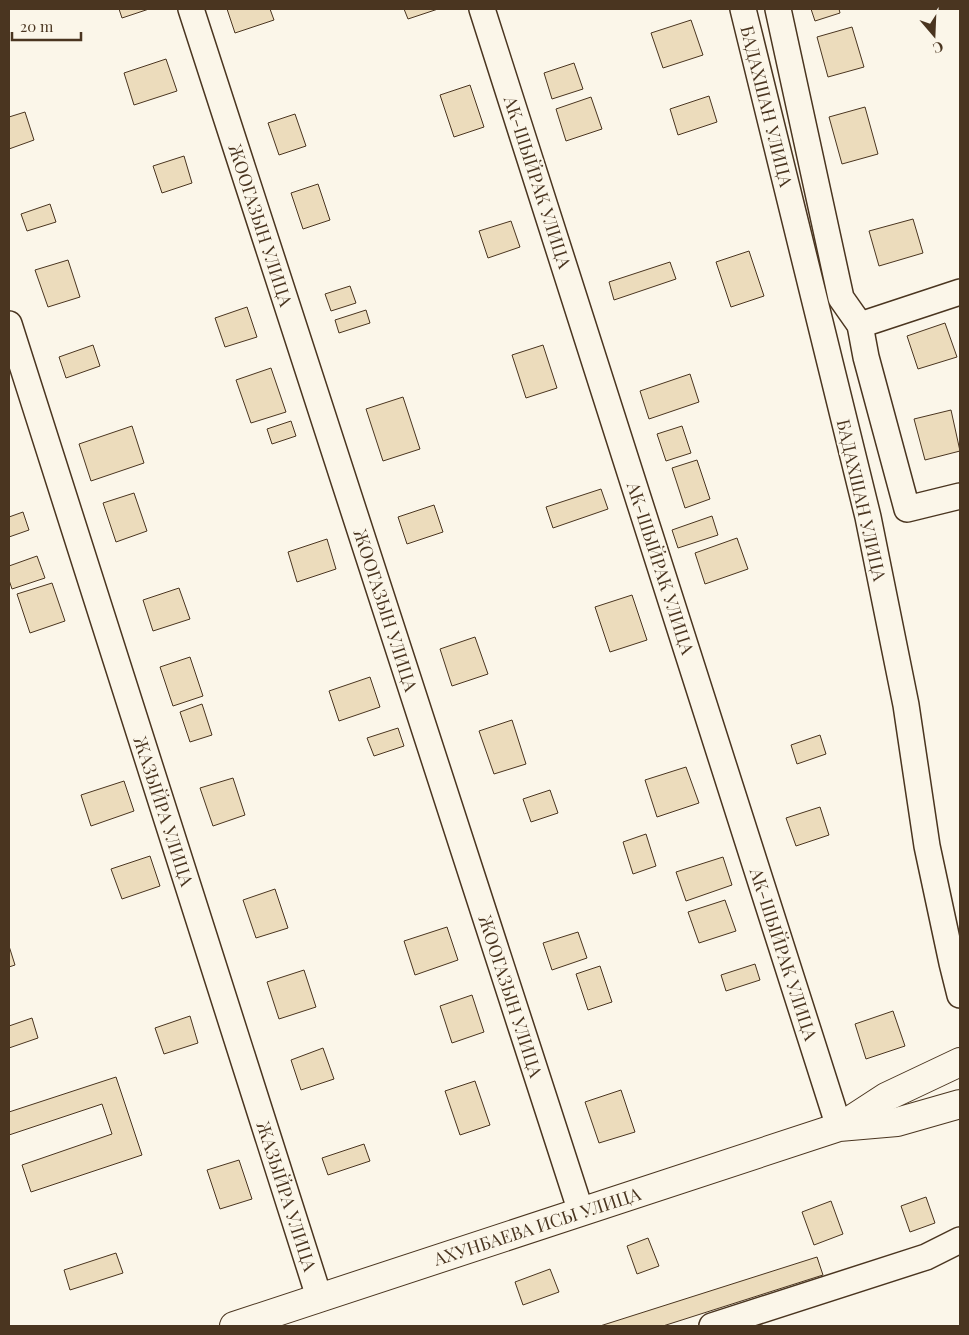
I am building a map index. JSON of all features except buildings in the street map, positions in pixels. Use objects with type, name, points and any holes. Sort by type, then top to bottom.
[{"type":"main road","name":"АХУНБАЕВА ИСЫ УЛИЦА","points":[[839,1127],[886,1097],[960,1062]]},
{"type":"main road","name":"АХУНБАЕВА ИСЫ УЛИЦА","points":[[234,1326],[839,1127],[897,1122],[960,1104]]},
{"type":"street","name":"ЖООГАЗЫН УЛИЦА","points":[[191,9],[581,1212]]},
{"type":"street","name":"АК-ШЫЙРАК УЛИЦА","points":[[482,9],[839,1127]]},
{"type":"street","name":"БАДАХШАН УЛИЦА","points":[[743,9],[868,517],[906,705],[927,846],[960,995]]},
{"type":"street","points":[[778,9],[841,298],[860,325],[866,357],[907,509],[960,496]]},
{"type":"street","points":[[860,325],[960,292]]},
{"type":"street","name":"ЖАЗЫЙРА УЛИЦА","points":[[9,324],[319,1297]]},
{"type":"street","points":[[712,1326],[926,1257],[960,1240]]}]
